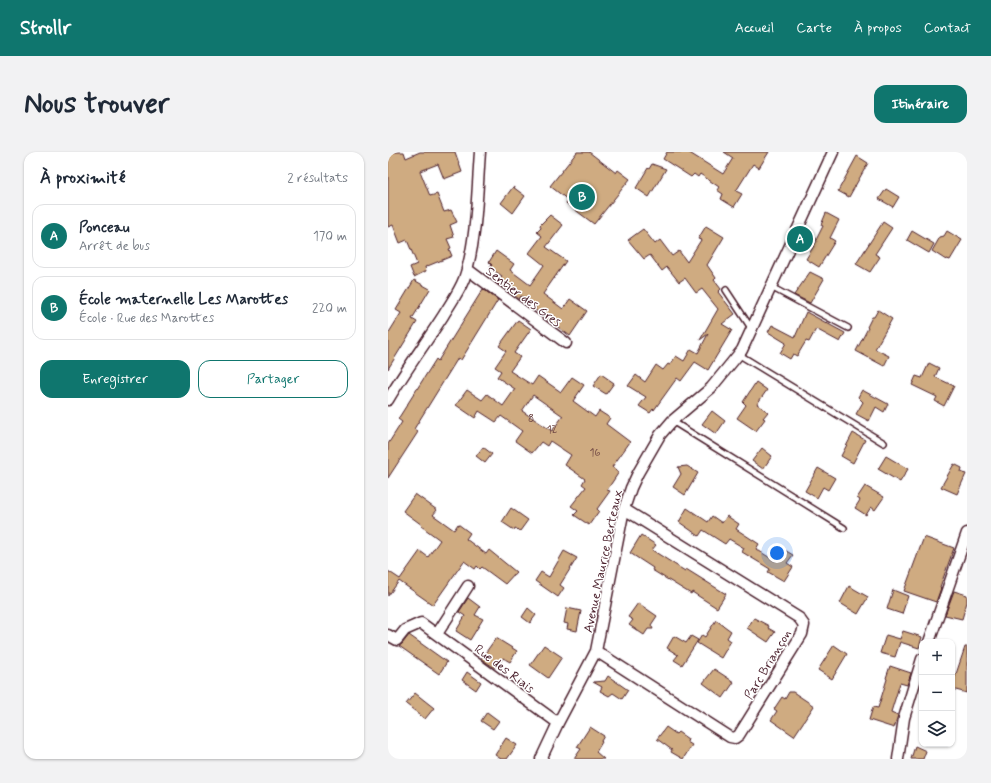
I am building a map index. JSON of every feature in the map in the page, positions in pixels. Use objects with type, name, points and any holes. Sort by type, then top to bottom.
[{"type":"street","points":[[389,396],[458,291],[467,269],[473,237],[480,152]]},
{"type":"street","name":"Avenue Maurice Berteaux","points":[[541,759],[596,651],[624,509],[638,473],[660,434],[672,421],[711,388],[742,350],[833,152]]},
{"type":"street","name":"Sentier des Gres","points":[[467,269],[566,343]]},
{"type":"street","name":"Parc Briançon","points":[[596,651],[730,737],[735,738],[739,735],[802,634],[804,624],[799,618],[624,509]]},
{"type":"street","points":[[929,639],[967,533]]},
{"type":"street","points":[[437,634],[468,586]]},
{"type":"street","name":"Rue des Riais","points":[[388,635],[397,640],[405,630],[421,623],[558,723]]},
{"type":"street","points":[[898,759],[904,718],[919,669]]},
{"type":"lane","points":[[771,288],[848,328]]},
{"type":"lane","points":[[726,290],[752,329]]},
{"type":"lane","points":[[738,354],[884,443]]},
{"type":"lane","points":[[672,421],[844,528]]},
{"type":"building","points":[[388,152],[404,152],[406,158],[420,152],[455,152],[462,172],[444,179],[438,164],[420,171],[430,196],[437,194],[444,212],[451,210],[457,222],[450,225],[454,237],[447,239],[451,248],[449,249],[452,256],[425,267],[426,271],[414,277],[410,267],[417,264],[407,240],[400,243],[393,225],[388,227]]},
{"type":"building","points":[[577,152],[589,152],[616,173],[618,170],[630,179],[594,224],[566,203],[568,200],[550,186]]},
{"type":"building","points":[[667,152],[688,152],[723,174],[733,158],[724,152],[769,152],[759,168],[753,164],[736,191],[742,194],[734,207],[721,199],[723,194],[717,190],[719,187],[700,174],[698,177],[694,174],[691,177],[663,159]]},
{"type":"building","points":[[857,156],[868,163],[849,197],[838,191]]},
{"type":"building","points":[[652,164],[666,169],[649,197],[636,188]]},
{"type":"building","points":[[513,187],[525,196],[513,213],[501,203]]},
{"type":"building","points":[[886,189],[899,197],[893,207],[879,199]]},
{"type":"building","points":[[826,213],[839,220],[830,238],[835,241],[819,267],[806,259],[817,241],[816,240],[823,226],[821,225]]},
{"type":"building","points":[[550,215],[563,225],[546,247],[566,261],[543,294],[563,309],[570,299],[587,311],[570,336],[534,309],[536,307],[521,296],[519,299],[497,283],[502,276],[490,268],[492,265],[489,262],[496,251],[514,264],[510,270],[530,285],[544,265],[529,253],[542,236],[537,232],[541,228],[540,225]]},
{"type":"building","points":[[883,222],[892,228],[875,254],[880,257],[870,272],[856,264]]},
{"type":"building","points":[[706,226],[724,237],[707,265],[716,278],[714,280],[721,289],[718,292],[735,314],[722,324],[732,330],[708,370],[695,362],[681,381],[677,378],[654,410],[653,409],[650,413],[639,406],[646,397],[628,386],[636,375],[645,382],[656,365],[663,370],[668,364],[670,365],[676,356],[684,361],[691,349],[698,353],[708,334],[700,340],[718,309],[702,289],[696,293],[685,278],[679,282],[667,267],[662,271],[650,255],[644,259],[628,240],[643,229],[655,244],[660,240],[672,256],[679,251],[687,262],[701,240],[698,239]]},
{"type":"building","points":[[912,231],[934,244],[929,253],[907,240]]},
{"type":"building","points":[[947,231],[962,240],[950,260],[946,260],[932,251],[940,237],[944,236]]},
{"type":"building","points":[[810,272],[824,279],[810,303],[794,295]]},
{"type":"building","points":[[414,280],[430,289],[412,319],[417,322],[388,369],[388,334],[401,313],[396,310]]},
{"type":"building","points":[[483,289],[498,300],[461,360],[458,358],[414,429],[418,432],[388,478],[388,444],[402,422],[398,419],[436,359],[438,361]]},
{"type":"building","points":[[878,310],[892,319],[875,349],[889,356],[884,366],[856,351],[872,317],[874,317]]},
{"type":"building","points":[[806,312],[845,333],[840,342],[816,329],[809,342],[806,341],[797,356],[793,354],[790,359],[780,353],[786,343],[768,332],[772,325],[795,337]]},
{"type":"building","points":[[518,320],[531,329],[514,353],[520,357],[510,371],[532,385],[538,376],[561,392],[572,377],[584,385],[573,401],[595,417],[599,411],[610,418],[606,424],[630,442],[612,467],[619,472],[607,490],[610,491],[597,509],[599,511],[589,525],[574,515],[578,511],[571,506],[586,487],[582,484],[585,479],[565,465],[571,455],[550,441],[547,446],[541,442],[532,453],[515,441],[522,431],[501,416],[496,422],[479,411],[475,418],[456,405],[467,390],[482,400],[487,394],[503,406],[515,389],[497,377],[501,371],[495,367],[506,351],[499,346]],"holes":[[[533,395],[563,416],[552,431],[522,411]]]},
{"type":"building","points":[[929,363],[939,368],[935,377],[954,386],[944,406],[935,401],[937,397],[912,385],[916,376],[922,378]]},
{"type":"building","points":[[601,374],[614,383],[606,394],[593,386]]},
{"type":"building","points":[[756,382],[767,390],[757,404],[768,412],[763,418],[765,419],[756,431],[737,418],[746,405],[743,402]]},
{"type":"building","points":[[862,390],[888,404],[884,412],[876,407],[869,421],[856,414],[863,402],[858,397]]},
{"type":"building","points":[[712,411],[725,421],[716,434],[702,424]]},
{"type":"building","points":[[853,433],[865,440],[853,463],[841,456]]},
{"type":"building","points":[[483,447],[492,454],[485,463],[476,456]]},
{"type":"building","points":[[762,448],[772,456],[763,469],[752,461]]},
{"type":"building","points":[[886,456],[908,469],[900,482],[878,469]]},
{"type":"building","points":[[954,464],[962,468],[961,472],[966,474],[957,494],[941,487]]},
{"type":"building","points":[[687,466],[698,473],[685,495],[673,487],[681,474],[678,467]]},
{"type":"building","points":[[818,468],[835,478],[828,490],[823,487],[817,498],[805,491]]},
{"type":"building","points":[[865,486],[884,497],[875,510],[871,507],[866,515],[855,508],[860,500],[857,498]]},
{"type":"building","points":[[415,494],[437,510],[433,515],[454,530],[458,524],[470,533],[466,539],[486,554],[489,550],[516,572],[505,584],[482,567],[480,569],[477,566],[475,569],[464,561],[433,605],[399,581],[388,596],[388,571],[400,579],[420,551],[428,557],[440,540],[403,511]]},
{"type":"building","points":[[511,508],[528,520],[520,531],[515,528],[514,530],[502,522]]},
{"type":"building","points":[[687,508],[708,522],[712,516],[722,523],[727,516],[739,524],[736,529],[759,544],[756,549],[775,561],[783,549],[793,555],[787,563],[793,567],[784,581],[768,572],[770,569],[742,552],[744,548],[729,539],[725,544],[703,530],[699,536],[679,522]]},
{"type":"building","points":[[641,535],[656,545],[652,550],[726,594],[717,608],[652,570],[653,568],[630,553]]},
{"type":"building","points":[[924,537],[954,548],[936,602],[904,591]]},
{"type":"building","points":[[564,551],[577,558],[560,585],[564,588],[558,597],[535,581],[541,572],[549,577]]},
{"type":"building","points":[[849,586],[868,597],[858,614],[840,603]]},
{"type":"building","points":[[893,590],[908,596],[902,614],[887,609]]},
{"type":"building","points":[[954,591],[967,595],[967,602],[962,619],[945,615]]},
{"type":"building","points":[[468,598],[480,607],[475,615],[483,619],[470,640],[456,631],[465,616],[459,612]]},
{"type":"building","points":[[638,603],[657,616],[651,625],[653,629],[648,629],[644,635],[629,625],[633,620],[628,617]]},
{"type":"building","points":[[528,608],[536,615],[530,623],[522,617]]},
{"type":"building","points":[[567,608],[581,611],[577,631],[567,629],[568,624],[564,623]]},
{"type":"building","points":[[754,618],[769,626],[768,628],[775,632],[768,642],[747,628]]},
{"type":"building","points":[[716,620],[731,631],[727,638],[731,641],[721,658],[697,643],[702,635],[705,637]]},
{"type":"building","points":[[903,631],[922,637],[921,639],[919,639],[919,648],[900,642],[895,657],[880,653],[886,635],[900,639]]},
{"type":"building","points":[[409,635],[447,662],[439,674],[399,646]]},
{"type":"building","points":[[674,636],[686,643],[691,636],[698,640],[682,665],[674,660],[678,655],[667,648]]},
{"type":"building","points":[[496,638],[517,651],[510,662],[503,658],[495,668],[481,659]]},
{"type":"building","points":[[544,645],[562,657],[548,678],[530,665]]},
{"type":"building","points":[[834,645],[847,654],[832,679],[818,670]]},
{"type":"building","points":[[965,647],[967,647],[967,693],[955,690],[955,677]]},
{"type":"building","points":[[890,666],[911,673],[907,685],[900,683],[891,712],[898,715],[894,728],[869,720],[873,707],[878,708]]},
{"type":"building","points":[[714,669],[734,682],[723,698],[703,683]]},
{"type":"building","points":[[467,672],[481,682],[476,690],[462,680]]},
{"type":"building","points":[[608,676],[628,690],[622,699],[613,693],[609,696],[600,691],[602,687],[593,682],[605,681]]},
{"type":"building","points":[[789,692],[793,692],[814,706],[794,736],[771,720],[777,711],[774,709],[782,697],[785,699]]},
{"type":"building","points":[[415,693],[434,708],[425,719],[406,704]]},
{"type":"building","points":[[487,712],[499,721],[493,729],[481,721]]},
{"type":"building","points":[[590,727],[604,736],[596,752],[604,759],[574,759],[581,749],[577,747]]},
{"type":"building","points":[[666,727],[676,734],[678,732],[688,739],[687,742],[692,745],[683,759],[671,752],[672,750],[657,739]]},
{"type":"building","points":[[506,738],[517,745],[507,759],[501,759],[495,755]]},
{"type":"building","points":[[915,746],[926,751],[923,759],[911,759]]},
{"type":"place","name":"École maternelle Les Marottes","points":[[582,197]]},
{"type":"place","name":"Ponceau","points":[[800,239]]}]
